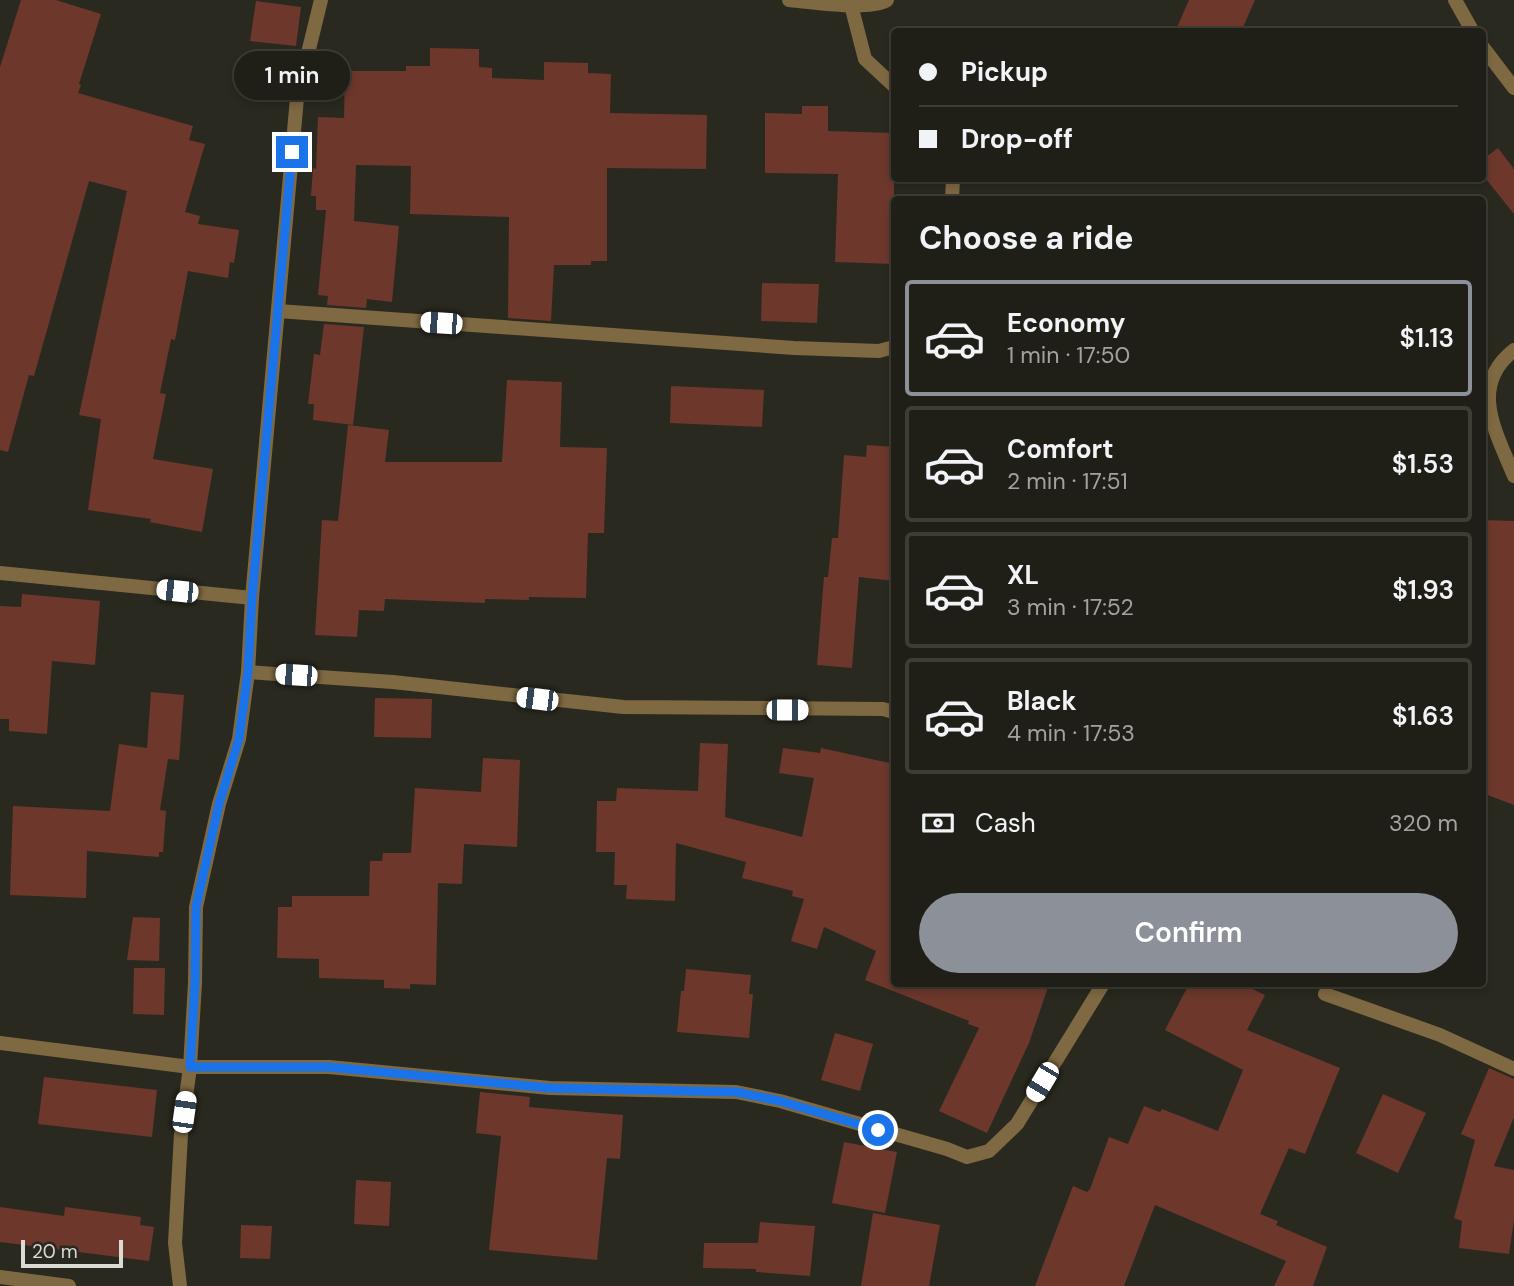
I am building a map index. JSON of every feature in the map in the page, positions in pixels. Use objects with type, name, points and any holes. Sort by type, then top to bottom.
[{"type":"street","points":[[180,1286],[175,1242],[181,1134],[190,1067],[196,907],[219,804],[239,739],[248,672],[252,598],[297,98],[321,0]]},
{"type":"street","points":[[789,0],[851,5],[881,4],[887,0]]},
{"type":"street","points":[[1455,0],[1471,28]]},
{"type":"street","points":[[851,5],[865,59],[891,83]]},
{"type":"street","points":[[1486,51],[1514,89]]},
{"type":"street","points":[[278,311],[794,348],[879,351],[891,348]]},
{"type":"street","points":[[1514,350],[1500,361],[1489,385],[1490,417],[1514,475]]},
{"type":"street","points":[[0,573],[252,598]]},
{"type":"street","points":[[248,672],[393,682],[623,707],[891,711]]},
{"type":"street","points":[[0,1043],[190,1067],[329,1067],[550,1088],[736,1092],[780,1101],[967,1157],[989,1151],[1017,1124],[1101,987]]},
{"type":"street","points":[[1325,994],[1440,1035],[1514,1069]]},
{"type":"street","points":[[0,1276],[69,1286]]},
{"type":"building","points":[[21,0],[56,0],[101,14],[78,93],[193,126],[189,140],[205,144],[185,212],[200,216],[198,224],[239,230],[234,263],[230,262],[228,278],[188,271],[175,340],[171,339],[160,393],[166,394],[153,459],[213,469],[202,532],[150,522],[151,519],[88,510],[101,419],[79,415],[127,191],[89,181],[34,376],[29,375],[8,452],[0,450],[0,67]]},
{"type":"building","points":[[1189,0],[1255,0],[1243,28],[1177,28]]},
{"type":"building","points":[[256,1],[301,7],[296,46],[250,41]]},
{"type":"building","points":[[430,48],[479,49],[479,67],[492,68],[492,78],[544,80],[544,62],[588,63],[588,73],[611,74],[610,113],[707,115],[706,169],[607,168],[607,261],[591,261],[591,265],[554,265],[551,321],[508,318],[509,217],[410,214],[411,166],[356,165],[354,221],[399,226],[392,302],[367,299],[366,308],[327,305],[328,296],[318,295],[326,210],[316,210],[316,196],[311,196],[313,168],[316,169],[318,117],[344,118],[345,71],[406,71],[406,66],[430,66]]},
{"type":"building","points":[[802,106],[828,106],[828,131],[891,133],[891,182],[894,182],[894,196],[891,196],[891,264],[835,262],[838,174],[765,173],[765,113],[802,114]]},
{"type":"building","points":[[1498,148],[1514,169],[1514,214],[1486,179],[1486,157]]},
{"type":"building","points":[[762,283],[819,284],[817,323],[761,321]]},
{"type":"building","points":[[324,324],[364,327],[353,425],[313,420],[314,404],[308,404],[314,354],[320,355]]},
{"type":"building","points":[[507,380],[562,382],[560,447],[607,448],[604,533],[588,533],[586,598],[485,599],[485,603],[385,599],[384,611],[359,610],[357,637],[315,635],[322,520],[338,521],[348,425],[389,430],[385,462],[502,462]]},
{"type":"building","points":[[671,386],[764,390],[762,427],[670,423]]},
{"type":"building","points":[[867,445],[891,447],[891,581],[859,577],[852,668],[817,665],[824,577],[828,577],[832,538],[838,538],[844,455],[866,457]]},
{"type":"building","points":[[1486,520],[1514,521],[1514,805],[1486,794]]},
{"type":"building","points":[[22,594],[100,601],[95,665],[52,661],[47,734],[9,731],[9,719],[0,719],[0,606],[21,607]]},
{"type":"building","points":[[151,692],[184,695],[179,760],[168,759],[160,810],[166,811],[163,852],[159,852],[159,857],[87,851],[86,898],[10,895],[13,806],[110,811],[119,744],[147,748]]},
{"type":"building","points":[[375,698],[432,699],[431,738],[374,737]]},
{"type":"building","points":[[700,743],[728,744],[725,817],[802,837],[814,778],[779,773],[783,748],[820,753],[821,748],[891,763],[891,987],[1048,987],[1029,1043],[987,1133],[939,1111],[979,1028],[968,1024],[969,1021],[865,980],[876,951],[824,927],[817,949],[791,941],[804,899],[792,896],[793,891],[742,878],[746,862],[676,843],[675,901],[626,899],[627,885],[614,885],[615,852],[596,852],[597,801],[616,801],[617,788],[698,791]]},
{"type":"building","points":[[483,758],[520,760],[517,847],[464,844],[462,884],[438,883],[436,985],[410,984],[410,989],[384,988],[384,980],[319,978],[319,959],[277,958],[278,907],[292,907],[292,896],[369,896],[370,861],[382,861],[383,853],[411,853],[415,788],[481,792]]},
{"type":"building","points":[[133,917],[160,918],[159,961],[127,960]]},
{"type":"building","points":[[134,968],[165,968],[164,1015],[133,1014]]},
{"type":"building","points":[[686,969],[751,975],[749,994],[753,994],[749,1038],[677,1032]]},
{"type":"building","points":[[1187,987],[1248,987],[1265,995],[1247,1030],[1340,1068],[1305,1154],[1289,1148],[1260,1214],[1278,1221],[1276,1225],[1327,1247],[1313,1286],[1274,1286],[1286,1261],[1155,1205],[1124,1286],[1035,1286],[1073,1186],[1087,1192],[1090,1189],[1109,1137],[1128,1144],[1144,1106],[1160,1112],[1162,1109],[1218,1131],[1243,1070],[1165,1030]]},
{"type":"building","points":[[835,1033],[873,1044],[860,1091],[821,1080]]},
{"type":"building","points":[[1489,1068],[1514,1079],[1514,1117],[1494,1166],[1514,1170],[1514,1220],[1509,1254],[1459,1248],[1462,1221],[1454,1218],[1475,1140],[1461,1134]]},
{"type":"building","points":[[44,1077],[157,1090],[152,1137],[38,1124]]},
{"type":"building","points":[[480,1092],[530,1097],[529,1107],[623,1115],[620,1159],[607,1158],[597,1260],[489,1250],[501,1136],[476,1133]]},
{"type":"building","points":[[1383,1094],[1426,1113],[1398,1173],[1356,1153]]},
{"type":"building","points":[[844,1142],[897,1152],[885,1213],[832,1203]]},
{"type":"building","points":[[356,1180],[391,1182],[389,1226],[354,1224]]},
{"type":"building","points":[[0,1207],[64,1216],[65,1207],[141,1217],[140,1225],[154,1227],[149,1261],[0,1242]]},
{"type":"building","points":[[873,1213],[940,1225],[929,1286],[861,1286]]},
{"type":"building","points":[[760,1222],[815,1226],[810,1276],[756,1272],[756,1269],[703,1268],[704,1243],[758,1243]]},
{"type":"building","points":[[241,1225],[272,1226],[270,1259],[240,1258]]},
{"type":"route","points":[[292,152],[252,598],[248,672],[239,739],[219,804],[196,907],[190,1067],[329,1067],[550,1088],[736,1092],[780,1101],[878,1130]]}]
